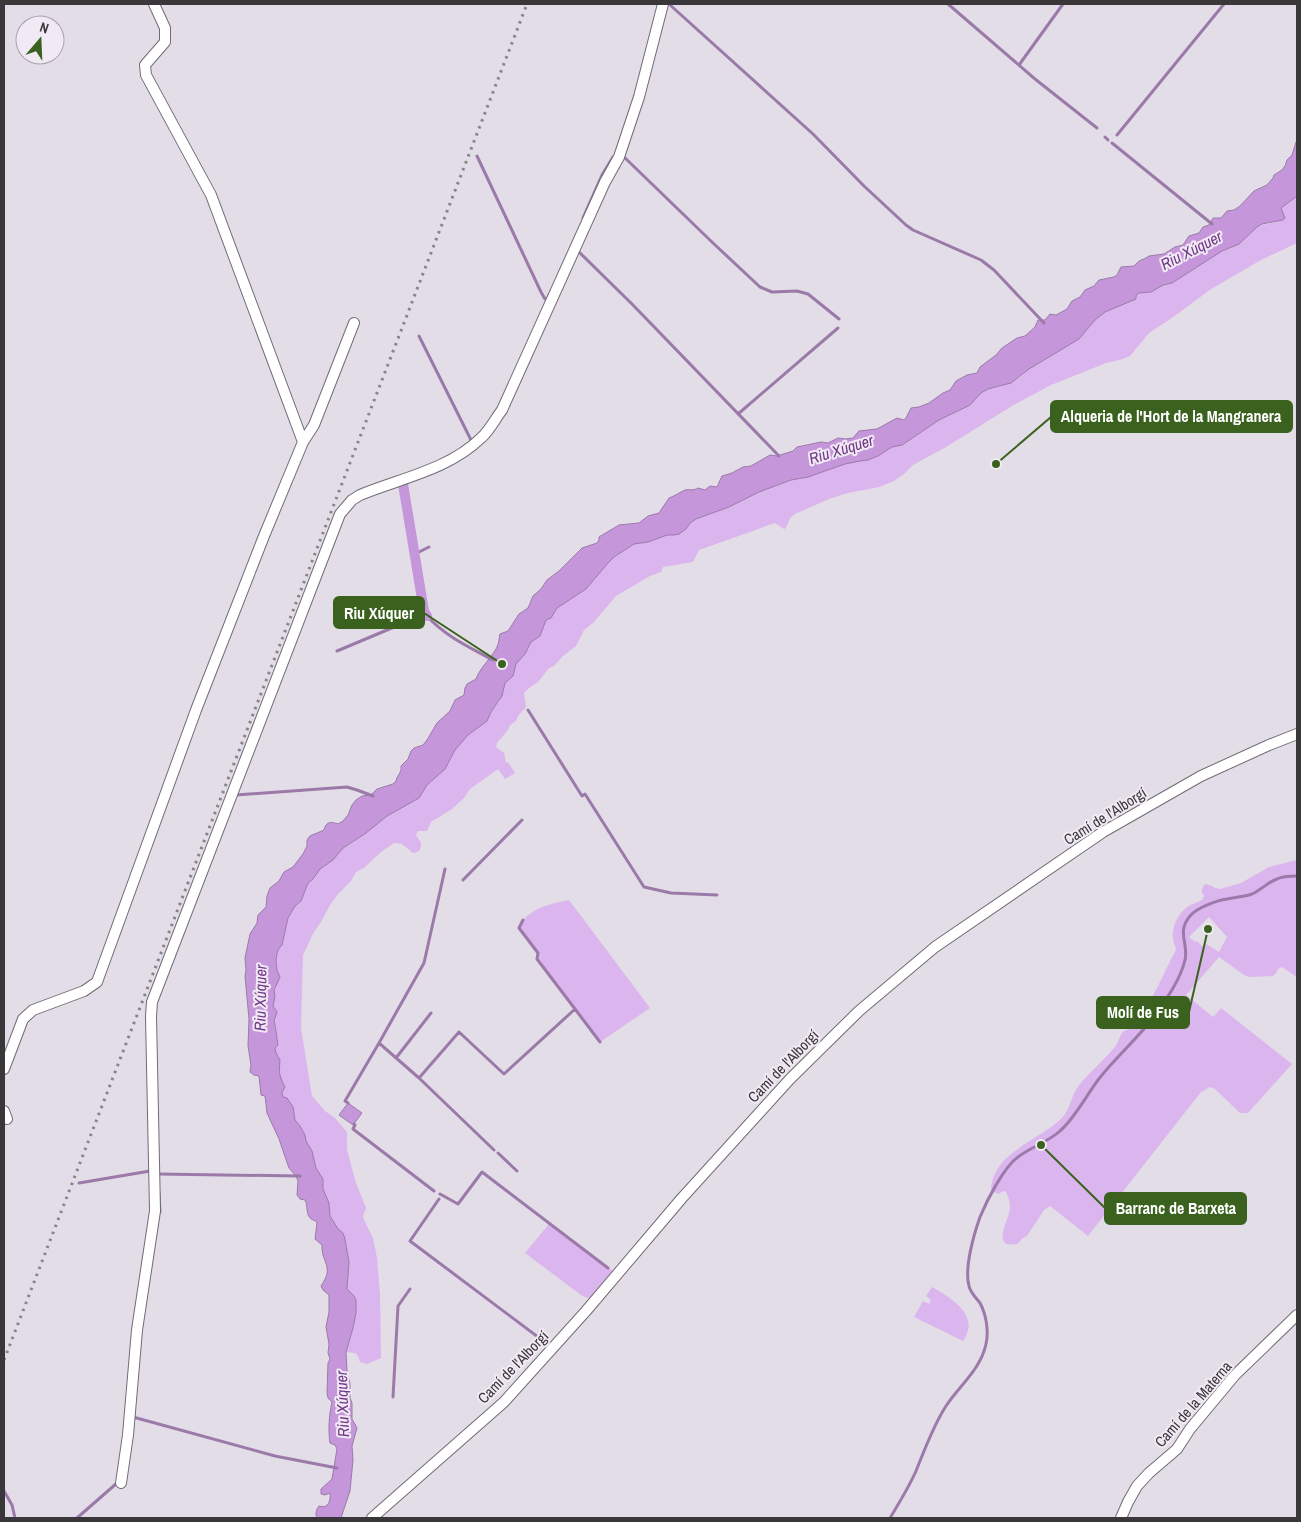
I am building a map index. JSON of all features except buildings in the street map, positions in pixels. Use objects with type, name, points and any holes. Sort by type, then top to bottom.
[{"type":"street","points":[[154,4],[165,28],[165,42],[145,65],[146,75],[211,195],[303,442]]},
{"type":"street","points":[[121,1483],[128,1435],[135,1346],[155,1211],[152,1002],[340,514],[346,506],[360,496],[438,466],[468,448],[487,432],[502,410],[605,182],[619,156],[639,97],[663,4]]},
{"type":"street","points":[[4,1069],[23,1019],[33,1010],[84,991],[96,982],[196,710],[264,536],[303,442],[314,425],[354,323]]},
{"type":"street","name":"Camí de l'Alborgí","points":[[372,1518],[504,1402],[586,1311],[682,1198],[786,1083],[859,1011],[936,947],[1103,832],[1200,776],[1297,734]]},
{"type":"street","name":"Camí de la Materna","points":[[1121,1518],[1137,1486],[1177,1449],[1190,1429],[1235,1375],[1297,1315]]},
{"type":"shaded area","points":[[1297,196],[1297,243],[1261,260],[1211,289],[1149,333],[1130,356],[1106,363],[1051,385],[913,465],[894,481],[879,487],[829,499],[795,514],[790,518],[784,529],[775,523],[699,550],[693,562],[663,567],[661,572],[650,576],[616,596],[593,623],[584,630],[576,646],[554,666],[549,668],[538,682],[524,693],[526,707],[516,721],[510,725],[496,747],[504,753],[506,763],[508,762],[515,773],[505,779],[498,769],[470,789],[464,798],[452,809],[431,822],[427,831],[418,831],[416,835],[421,845],[420,850],[417,852],[413,853],[402,844],[394,843],[364,868],[356,872],[351,881],[330,905],[303,955],[301,1028],[312,1096],[347,1132],[347,1150],[356,1183],[366,1208],[363,1216],[373,1238],[377,1258],[380,1294],[381,1358],[367,1364],[360,1362],[355,1353],[346,1352],[353,1328],[355,1312],[352,1296],[347,1289],[349,1262],[345,1239],[343,1233],[338,1229],[330,1216],[329,1203],[323,1189],[323,1179],[316,1168],[312,1151],[305,1135],[295,1120],[293,1107],[283,1097],[279,1057],[275,1053],[277,1028],[274,1021],[277,1012],[273,1006],[274,989],[279,978],[276,955],[282,945],[288,918],[295,906],[301,901],[308,883],[343,848],[387,816],[419,798],[427,785],[468,735],[487,721],[499,702],[505,683],[513,676],[516,664],[525,654],[531,642],[540,636],[546,620],[551,618],[557,608],[586,589],[608,562],[634,543],[647,542],[667,535],[674,535],[686,529],[696,519],[729,507],[759,492],[791,480],[808,477],[845,464],[868,460],[892,447],[902,445],[939,420],[970,405],[981,393],[1020,377],[1029,369],[1079,339],[1095,320],[1105,312],[1120,306],[1139,293],[1151,292],[1163,285],[1172,283],[1222,251],[1239,244],[1257,227],[1278,222],[1282,212],[1281,208]]},
{"type":"shaded area","points":[[1297,860],[1297,977],[1282,967],[1273,976],[1250,977],[1244,975],[1219,957],[1186,995],[1213,1017],[1221,1008],[1292,1064],[1248,1113],[1240,1113],[1215,1089],[1210,1087],[1201,1092],[1088,1236],[1050,1206],[1044,1210],[1027,1236],[1017,1244],[1004,1242],[1002,1238],[1010,1207],[1009,1201],[1006,1192],[1003,1191],[999,1194],[991,1191],[993,1178],[999,1166],[1018,1148],[1062,1118],[1080,1084],[1114,1048],[1123,1032],[1130,1028],[1137,1020],[1153,995],[1176,950],[1173,930],[1176,922],[1187,907],[1202,900],[1204,896],[1202,890],[1205,884],[1220,889],[1241,883],[1269,867]],"holes":[[[1209,917],[1227,937],[1219,952],[1206,944],[1203,947],[1189,937]]]},
{"type":"shaded area","points":[[569,900],[650,1008],[600,1042],[537,959],[538,953],[519,928],[523,921],[534,911],[547,905]]},
{"type":"shaded area","points":[[549,1224],[614,1272],[592,1298],[581,1295],[525,1253]]},
{"type":"shaded area","points":[[932,1287],[957,1304],[966,1316],[968,1330],[963,1341],[914,1317],[923,1301],[929,1304],[931,1300],[926,1296]]},
{"type":"water","points":[[1297,139],[1297,196],[1281,208],[1285,218],[1283,220],[1262,224],[1239,244],[1222,251],[1172,283],[1163,285],[1151,292],[1139,293],[1136,295],[1136,299],[1105,312],[1095,320],[1079,339],[1029,369],[1011,383],[988,389],[981,393],[970,405],[939,420],[902,445],[892,447],[868,460],[845,464],[808,477],[791,480],[759,492],[729,507],[696,519],[679,534],[667,535],[648,542],[634,544],[614,557],[586,589],[557,608],[551,618],[546,620],[540,636],[531,642],[525,654],[516,664],[513,676],[505,683],[502,696],[487,721],[468,735],[455,750],[445,769],[427,785],[419,798],[387,816],[343,848],[308,883],[301,901],[295,906],[288,918],[282,945],[276,956],[277,970],[280,977],[274,990],[273,1006],[277,1012],[274,1021],[278,1045],[275,1048],[280,1060],[281,1077],[285,1087],[282,1092],[283,1097],[287,1098],[293,1107],[295,1120],[305,1135],[312,1151],[316,1168],[323,1179],[323,1189],[329,1203],[330,1216],[338,1229],[343,1233],[345,1239],[349,1262],[347,1289],[356,1300],[356,1313],[346,1352],[352,1419],[357,1428],[352,1446],[353,1460],[350,1491],[341,1518],[317,1518],[316,1512],[319,1506],[327,1505],[330,1499],[330,1493],[321,1494],[321,1489],[332,1479],[337,1449],[335,1445],[330,1443],[329,1433],[332,1402],[328,1398],[327,1393],[328,1363],[330,1359],[326,1327],[329,1312],[329,1295],[321,1286],[327,1274],[327,1269],[322,1245],[315,1239],[317,1223],[308,1215],[305,1200],[300,1199],[297,1195],[298,1181],[289,1168],[267,1113],[265,1096],[261,1095],[259,1076],[250,1072],[251,1065],[248,1046],[249,1019],[245,958],[250,934],[257,923],[258,915],[266,907],[270,888],[279,881],[284,872],[293,867],[303,854],[310,836],[324,830],[329,823],[338,824],[343,821],[352,805],[362,796],[371,795],[377,789],[393,784],[396,781],[401,766],[408,759],[411,751],[423,745],[437,723],[450,711],[455,700],[464,695],[467,684],[476,679],[497,647],[500,634],[508,631],[519,614],[528,608],[533,596],[547,580],[582,548],[597,543],[599,537],[619,525],[639,523],[648,516],[659,513],[669,498],[683,491],[698,488],[705,490],[710,486],[717,487],[722,476],[743,467],[751,466],[770,455],[777,456],[793,451],[797,447],[821,442],[828,443],[838,438],[853,438],[859,431],[877,429],[897,418],[904,420],[911,408],[929,403],[950,390],[956,381],[967,375],[977,373],[980,367],[1002,348],[1017,338],[1025,336],[1035,327],[1038,320],[1045,320],[1050,314],[1056,315],[1067,309],[1072,301],[1080,297],[1085,290],[1094,286],[1099,280],[1114,277],[1121,267],[1134,266],[1149,256],[1164,254],[1175,247],[1183,245],[1189,236],[1199,233],[1203,227],[1209,225],[1213,218],[1221,218],[1227,211],[1234,210],[1240,206],[1254,191],[1267,185],[1274,175],[1282,170],[1292,155]]},
{"type":"water","points":[[348,1103],[362,1113],[353,1125],[339,1115]]},
{"type":"waterway","points":[[669,4],[813,134],[906,225],[913,230],[981,260],[994,270],[1044,323]]},
{"type":"waterway","points":[[948,4],[1035,79],[1097,128]]},
{"type":"waterway","points":[[1019,65],[1063,4]]},
{"type":"waterway","points":[[1117,135],[1224,4]]},
{"type":"waterway","points":[[1105,137],[1108,140]]},
{"type":"waterway","points":[[1112,143],[1212,224]]},
{"type":"waterway","points":[[477,156],[541,292],[545,299],[549,295]]},
{"type":"waterway","points":[[623,156],[760,287],[772,292],[797,291],[808,294],[839,319]]},
{"type":"waterway","points":[[583,218],[602,175],[613,157]]},
{"type":"waterway","points":[[578,251],[779,456]]},
{"type":"waterway","points":[[738,414],[838,328]]},
{"type":"waterway","points":[[419,336],[471,440],[470,443]]},
{"type":"waterway","points":[[405,483],[417,553],[429,547]]},
{"type":"waterway","points":[[403,484],[424,611],[427,616]]},
{"type":"waterway","points":[[337,651],[418,617],[427,616],[449,635],[493,660]]},
{"type":"waterway","points":[[528,710],[582,796],[585,794],[644,887],[671,893],[717,895]]},
{"type":"waterway","points":[[236,795],[347,787],[373,796]]},
{"type":"waterway","points":[[463,880],[522,820]]},
{"type":"waterway","points":[[379,1043],[424,963],[445,869]]},
{"type":"waterway","points":[[890,1518],[913,1477],[941,1414],[975,1369],[986,1344],[987,1334],[984,1312],[970,1288],[968,1270],[980,1217],[991,1193],[1007,1168],[1018,1157],[1050,1138],[1065,1126],[1105,1072],[1153,1018],[1172,990],[1183,968],[1186,954],[1183,933],[1190,916],[1202,907],[1213,903],[1249,895],[1279,878],[1297,876]]},
{"type":"waterway","points":[[523,920],[519,928],[538,953],[537,959],[575,1009]]},
{"type":"waterway","points":[[419,1078],[459,1032],[504,1074],[575,1009],[600,1042]]},
{"type":"waterway","points":[[396,1058],[431,1013]]},
{"type":"waterway","points":[[348,1103],[345,1101],[379,1043],[419,1078],[494,1150]]},
{"type":"waterway","points":[[354,1124],[353,1129],[434,1191]]},
{"type":"waterway","points":[[498,1153],[517,1171]]},
{"type":"waterway","points":[[79,1183],[150,1171]]},
{"type":"waterway","points":[[440,1194],[458,1204],[482,1172],[608,1268]]},
{"type":"waterway","points":[[158,1174],[300,1176]]},
{"type":"waterway","points":[[159,1193],[160,1212]]},
{"type":"waterway","points":[[439,1199],[410,1241],[550,1346]]},
{"type":"waterway","points":[[393,1397],[398,1306],[410,1289]]},
{"type":"waterway","points":[[134,1416],[275,1456],[337,1468]]},
{"type":"waterway","points":[[77,1518],[117,1483]]},
{"type":"waterway","points":[[4,1491],[12,1505],[15,1518]]},
{"type":"railway","points":[[4,1360],[527,4]]},
{"type":"place","name":"Alqueria de l'Hort de la Mangranera","points":[[996,464]]},
{"type":"place","name":"Riu Xúquer","points":[[502,664]]},
{"type":"place","name":"Molí de Fus","points":[[1208,929]]},
{"type":"place","name":"Barranc de Barxeta","points":[[1041,1145]]}]
